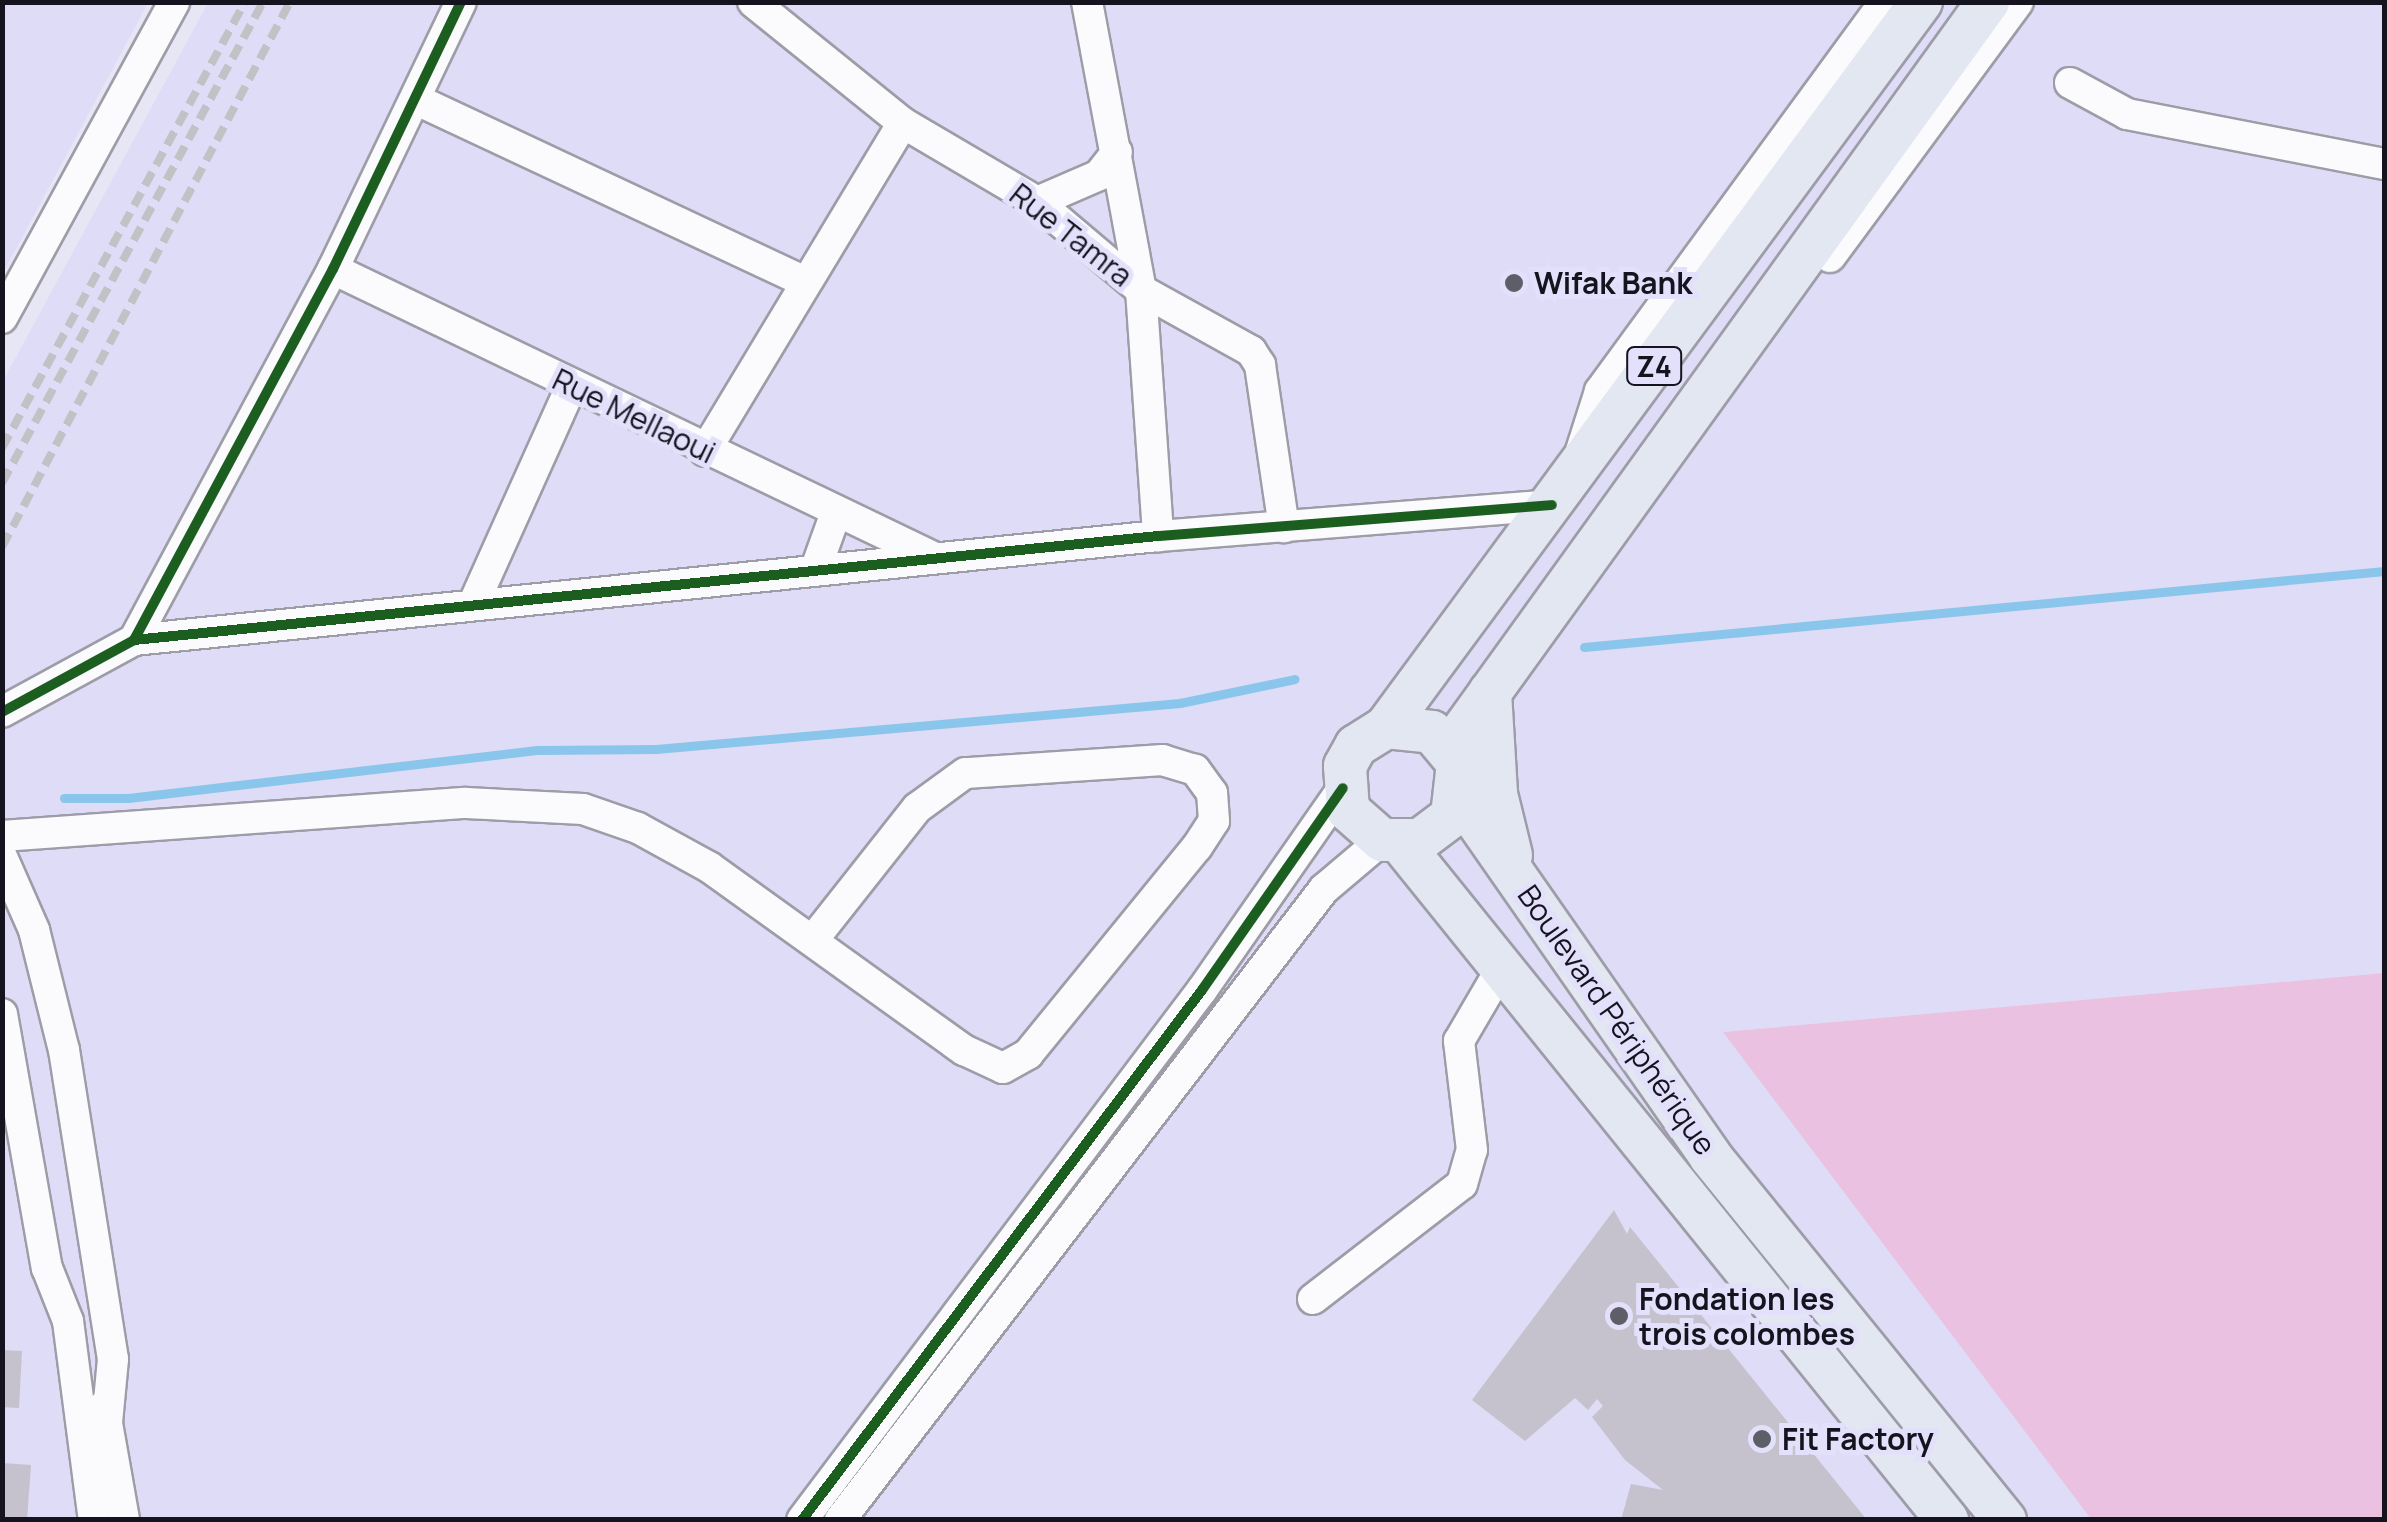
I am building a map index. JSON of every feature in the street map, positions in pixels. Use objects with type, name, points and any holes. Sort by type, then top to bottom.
[{"type":"highway","name":"Z4","points":[[1386,726],[1921,2]]},
{"type":"highway","name":"Z4","points":[[1450,748],[1518,647],[1988,2]]},
{"type":"highway","points":[[1490,692],[1496,794],[1519,879]]},
{"type":"highway","points":[[1386,726],[1420,728],[1450,748],[1460,797],[1438,830],[1391,842],[1362,828],[1342,788],[1356,746],[1386,726]]},
{"type":"highway","name":"Boulevard Périphérique","points":[[1460,797],[1710,1156],[2005,1520]]},
{"type":"highway","name":"Boulevard Périphérique","points":[[1391,842],[1504,964],[1946,1520]]},
{"type":"street","points":[[2,318],[174,2]]},
{"type":"street","points":[[134,640],[333,269],[462,2]]},
{"type":"street","name":"Rue Tamra","points":[[753,2],[902,123],[1037,202],[1141,290],[1233,339],[1260,365],[1284,527]]},
{"type":"street","points":[[1087,2],[1141,290],[1158,536]]},
{"type":"street","points":[[2,712],[134,640],[1158,536],[1284,527],[1564,488],[1600,390],[1884,2]]},
{"type":"street","points":[[1518,647],[1536,648],[1559,624],[2018,2]]},
{"type":"street","points":[[2070,84],[2127,114],[2384,164]]},
{"type":"street","points":[[417,100],[801,280]]},
{"type":"street","points":[[705,450],[801,280],[902,123]]},
{"type":"street","points":[[1037,202],[1099,175],[1117,152]]},
{"type":"street","name":"Rue Mellaoui","points":[[333,269],[835,515],[938,559]]},
{"type":"street","points":[[473,605],[572,385]]},
{"type":"street","points":[[815,571],[835,515]]},
{"type":"street","points":[[2,836],[466,803],[554,805],[638,828],[815,938],[964,1050],[1010,1068],[1198,846],[1214,821],[1212,793],[1195,770],[1163,760],[965,773],[916,808],[815,938]]},
{"type":"street","points":[[802,1520],[1202,990],[1342,788]]},
{"type":"street","points":[[840,1520],[1316,900],[1391,842]]},
{"type":"street","points":[[2,857],[34,930],[64,1050],[113,1359],[106,1422]]},
{"type":"street","points":[[1313,1299],[1462,1184],[1472,1150],[1460,1041],[1504,964]]},
{"type":"street","points":[[2,1014],[47,1268],[68,1321],[94,1520]]},
{"type":"street","points":[[68,1321],[90,1338],[124,1520]]},
{"type":"shaded area","points":[[2,3],[148,3],[3,273]]},
{"type":"shaded area","points":[[208,3],[2384,3],[2384,973],[1724,1032],[2091,1519],[3,1520],[3,381]]},
{"type":"shaded area","points":[[2384,973],[2384,1519],[2091,1519],[1723,1032]]},
{"type":"building","name":"Fondation les trois colombes","points":[[1614,1210],[1627,1234],[1630,1227],[1867,1520],[1621,1520],[1631,1484],[1663,1490],[1625,1460],[1592,1417],[1603,1406],[1597,1399],[1588,1410],[1575,1398],[1525,1441],[1472,1400]]},
{"type":"building","points":[[2,1350],[22,1351],[19,1408],[2,1407]]},
{"type":"building","points":[[2,1463],[31,1465],[27,1520],[2,1520]]},
{"type":"waterway","points":[[1584,647],[2384,571]]},
{"type":"waterway","points":[[64,798],[128,798],[538,750],[656,749],[1180,703],[1295,679]]},
{"type":"railway","points":[[2,448],[245,2]]},
{"type":"railway","points":[[2,483],[263,2]]},
{"type":"railway","points":[[2,547],[290,2]]},
{"type":"cycle path","points":[[2,712],[134,640],[333,269],[461,2]]},
{"type":"cycle path","points":[[134,640],[1158,536],[1552,505]]},
{"type":"cycle path","points":[[802,1520],[1202,990],[1343,788]]},
{"type":"place","name":"Wifak Bank","points":[[1514,283]]},
{"type":"place","name":"Fondation les trois colombes","points":[[1619,1316]]},
{"type":"place","name":"Fit Factory","points":[[1762,1439]]}]
